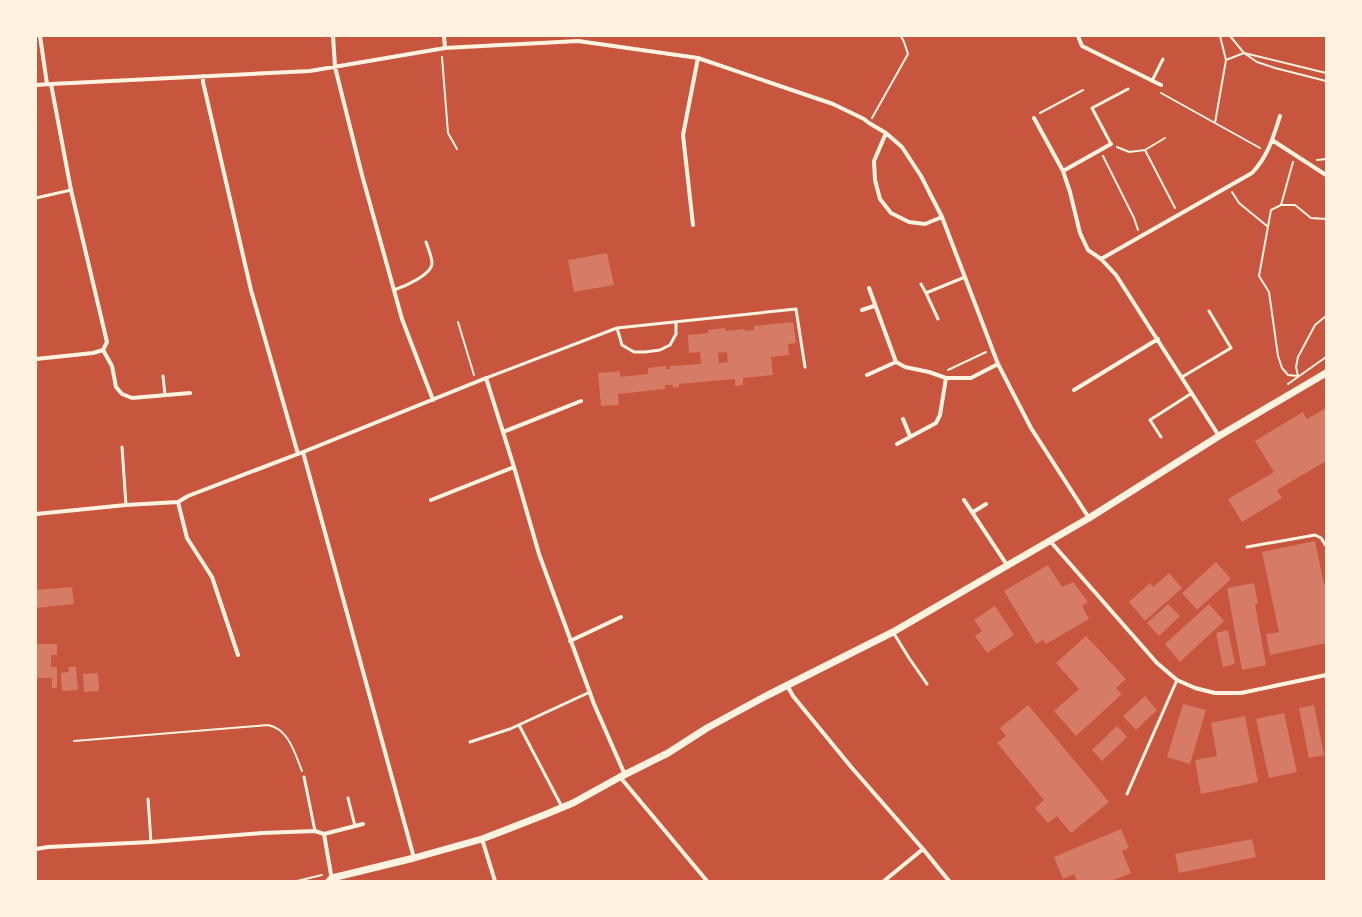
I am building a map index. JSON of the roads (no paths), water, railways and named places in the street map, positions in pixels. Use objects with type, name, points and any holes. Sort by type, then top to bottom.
[{"type":"street","points":[[36,359],[93,353],[103,350],[107,342],[71,190],[40,36]]},
{"type":"street","points":[[333,36],[335,67],[362,175],[402,319],[432,400]]},
{"type":"street","points":[[443,49],[444,36]]},
{"type":"street","points":[[1078,36],[1082,46],[1161,85]]},
{"type":"street","points":[[36,85],[310,71],[443,49],[578,41],[698,58],[833,104],[864,119],[902,147],[921,176],[942,217],[998,364],[1031,428],[1089,518]]},
{"type":"street","points":[[693,225],[683,135],[698,58]]},
{"type":"street","points":[[203,76],[251,290],[298,454]]},
{"type":"street","points":[[1101,260],[1252,173],[1262,162],[1267,152],[1280,116]]},
{"type":"street","points":[[1034,118],[1063,172],[1070,192],[1080,233],[1088,250],[1116,274],[1219,436]]},
{"type":"street","points":[[886,134],[874,161],[875,180],[880,199],[891,213],[909,222],[925,224],[942,217]]},
{"type":"street","points":[[1272,140],[1326,175]]},
{"type":"street","points":[[1063,172],[1111,144]]},
{"type":"street","points":[[869,288],[874,306],[896,362],[905,367],[938,374],[946,378],[971,378],[998,364]]},
{"type":"street","points":[[862,310],[874,306]]},
{"type":"street","points":[[1074,390],[1158,339]]},
{"type":"street","points":[[103,350],[112,366],[116,387],[122,394],[132,398],[190,393]]},
{"type":"street","points":[[867,375],[896,362]]},
{"type":"street","points":[[324,834],[331,880],[482,839],[574,803],[622,776],[668,753],[707,728],[787,685],[893,632],[1089,518],[1219,436],[1326,373]]},
{"type":"street","points":[[36,514],[178,502],[188,496],[298,454],[486,378],[539,554],[570,641],[622,776],[707,881]]},
{"type":"street","points":[[897,444],[936,422],[942,409],[946,378]]},
{"type":"street","points":[[503,432],[581,401]]},
{"type":"street","points":[[903,419],[910,436]]},
{"type":"street","points":[[303,452],[414,858]]},
{"type":"street","points":[[431,500],[514,467]]},
{"type":"street","points":[[964,500],[1007,565]]},
{"type":"street","points":[[178,502],[187,538],[212,577],[238,655]]},
{"type":"street","points":[[973,512],[986,504]]},
{"type":"street","points":[[1050,541],[1157,663],[1177,680],[1195,688],[1215,693],[1241,693],[1326,675]]},
{"type":"street","points":[[570,641],[621,617]]},
{"type":"street","points":[[787,685],[793,696],[847,762],[949,881]]},
{"type":"street","points":[[36,849],[262,833],[315,831],[324,834],[363,824]]},
{"type":"street","points":[[482,839],[495,881]]},
{"type":"street","points":[[884,881],[923,849]]},
{"type":"street","points":[[346,881],[359,872]]},
{"type":"lane","points":[[1152,81],[1163,59]]},
{"type":"lane","points":[[1111,144],[1092,108],[1128,89]]},
{"type":"lane","points":[[36,198],[71,190]]},
{"type":"lane","points":[[394,290],[419,278],[430,269],[432,264],[426,242]]},
{"type":"lane","points":[[926,293],[965,277]]},
{"type":"lane","points":[[921,284],[938,319]]},
{"type":"lane","points":[[486,378],[617,328],[796,309],[806,367]]},
{"type":"lane","points":[[1182,377],[1231,348],[1210,311]]},
{"type":"lane","points":[[617,328],[622,345],[634,352],[660,350],[670,345],[676,334],[676,322]]},
{"type":"lane","points":[[163,376],[165,395]]},
{"type":"lane","points":[[1161,437],[1150,420],[1192,393]]},
{"type":"lane","points":[[122,446],[126,506]]},
{"type":"lane","points":[[1247,547],[1314,535],[1320,538],[1326,546]]},
{"type":"lane","points":[[893,632],[927,684]]},
{"type":"lane","points":[[1127,794],[1177,680]]},
{"type":"lane","points":[[470,742],[510,729],[590,692]]},
{"type":"lane","points":[[519,725],[562,808]]},
{"type":"lane","points":[[304,777],[315,831]]},
{"type":"lane","points":[[348,798],[355,826]]},
{"type":"lane","points":[[148,799],[151,842]]}]
